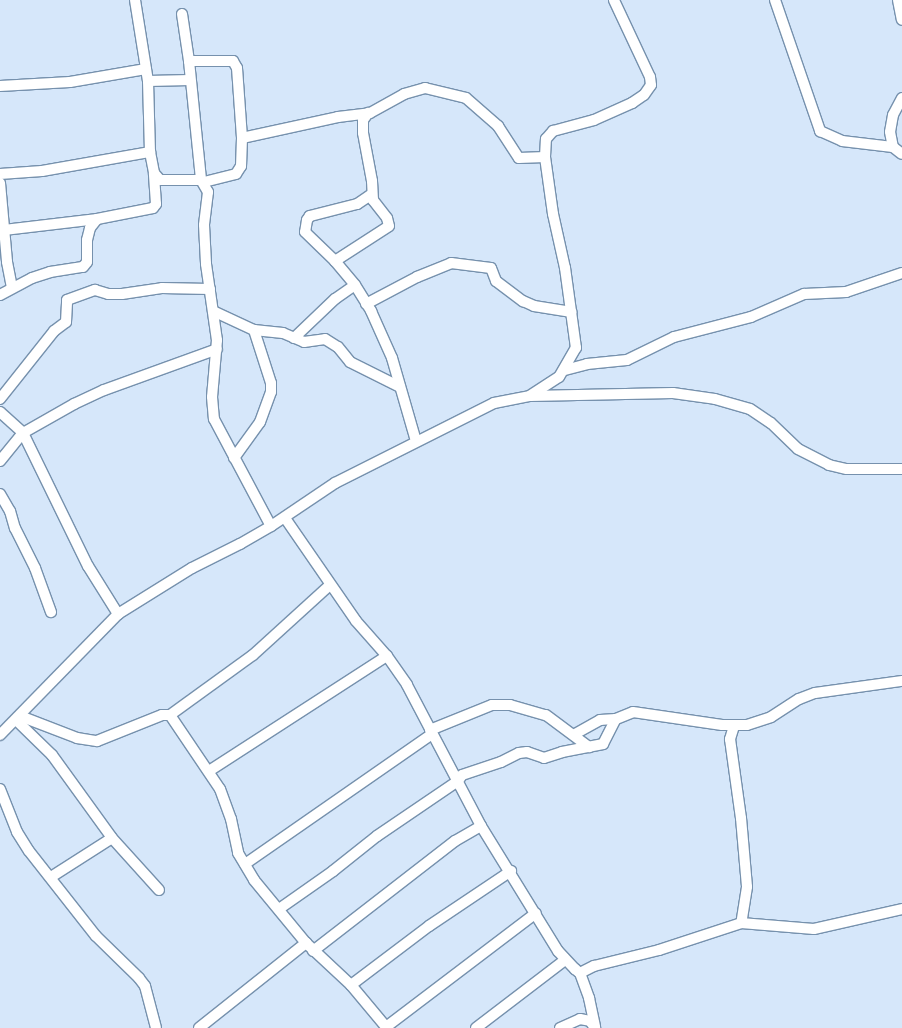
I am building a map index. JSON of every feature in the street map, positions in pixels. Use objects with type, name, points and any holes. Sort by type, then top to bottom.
[{"type":"street","points":[[4,230],[97,219],[153,208],[156,204],[154,173],[150,152],[148,81],[135,0]]},
{"type":"street","points":[[530,396],[550,386],[565,370],[576,348],[572,312],[545,157],[546,139],[551,132],[594,120],[620,110],[644,95],[651,85],[650,77],[614,0]]},
{"type":"street","points":[[774,0],[820,131],[842,141],[893,147],[902,154]]},
{"type":"street","points":[[898,0],[902,20]]},
{"type":"street","points":[[182,14],[203,181],[208,194],[204,225],[206,264],[217,349],[212,397],[213,413],[234,458],[271,526]]},
{"type":"street","points":[[154,173],[160,180],[203,181],[239,172],[241,166],[242,138],[235,64],[233,61],[189,61]]},
{"type":"street","points":[[0,86],[70,82],[146,69]]},
{"type":"street","points":[[148,81],[190,80]]},
{"type":"street","points":[[242,138],[338,117],[368,113],[404,94],[425,88],[450,95],[460,95],[490,118],[519,158],[545,157]]},
{"type":"street","points":[[893,147],[890,132],[893,115],[902,98]]},
{"type":"street","points":[[335,261],[389,226],[386,218],[376,206],[372,194],[372,181],[362,126],[368,113]]},
{"type":"street","points":[[0,174],[42,171],[150,152]]},
{"type":"street","points":[[0,183],[12,288]]},
{"type":"street","points":[[372,194],[362,202],[308,218],[305,230],[306,235],[335,261],[355,285],[366,304],[392,358],[416,441]]},
{"type":"street","points":[[0,294],[50,272],[83,267],[87,262],[87,240],[90,228],[97,219]]},
{"type":"street","points":[[366,304],[417,277],[451,263],[491,268],[496,281],[523,302],[534,306],[572,312]]},
{"type":"street","points":[[565,370],[587,364],[627,360],[674,337],[751,317],[804,294],[846,292],[902,273]]},
{"type":"street","points":[[294,338],[320,312],[355,285]]},
{"type":"street","points":[[0,399],[54,332],[66,322],[67,300],[96,290],[114,294],[162,288],[210,289]]},
{"type":"street","points":[[213,311],[254,330],[277,331],[304,342],[325,339],[338,347],[350,362],[400,387]]},
{"type":"street","points":[[234,458],[260,422],[271,392],[271,383],[254,330]]},
{"type":"street","points":[[0,462],[24,433],[74,404],[104,390],[217,349]]},
{"type":"street","points":[[0,735],[118,614],[192,568],[240,544],[285,518],[335,483],[494,403],[530,396],[673,393],[715,399],[750,409],[771,423],[798,449],[829,465],[847,469],[902,469]]},
{"type":"street","points":[[0,412],[24,433],[88,566],[118,614]]},
{"type":"street","points":[[0,494],[10,511],[15,528],[35,568],[51,612]]},
{"type":"street","points":[[285,518],[330,585],[407,686],[481,826],[511,871],[565,960],[580,973],[590,998],[595,1027]]},
{"type":"street","points":[[18,718],[77,738],[97,741],[162,715],[170,715],[253,655],[330,585]]},
{"type":"street","points":[[209,771],[386,656]]},
{"type":"street","points":[[575,734],[600,720],[616,719],[638,712],[734,726],[747,725],[771,717],[799,699],[815,693],[902,681]]},
{"type":"street","points":[[245,864],[431,732],[498,704],[532,709],[546,715],[575,734],[589,747]]},
{"type":"street","points":[[170,715],[209,771],[226,804],[238,853],[254,880],[309,947],[351,985],[386,1027],[536,913]]},
{"type":"street","points":[[18,718],[52,755],[112,838],[159,890]]},
{"type":"street","points":[[279,909],[333,871],[395,823],[458,782],[466,773],[501,762],[519,753],[527,752],[544,758],[606,742],[616,719]]},
{"type":"street","points":[[734,726],[730,739],[741,818],[747,887],[741,923]]},
{"type":"street","points":[[0,789],[17,832],[96,936],[145,986],[156,1028]]},
{"type":"street","points":[[199,1028],[455,842],[481,826]]},
{"type":"street","points":[[51,877],[112,838]]},
{"type":"street","points":[[351,985],[429,926],[511,871]]},
{"type":"street","points":[[580,973],[594,966],[659,950],[741,923],[814,929],[902,909]]},
{"type":"street","points":[[476,1028],[565,960]]},
{"type":"street","points":[[560,1028],[580,1019],[590,1021],[595,1027]]}]
